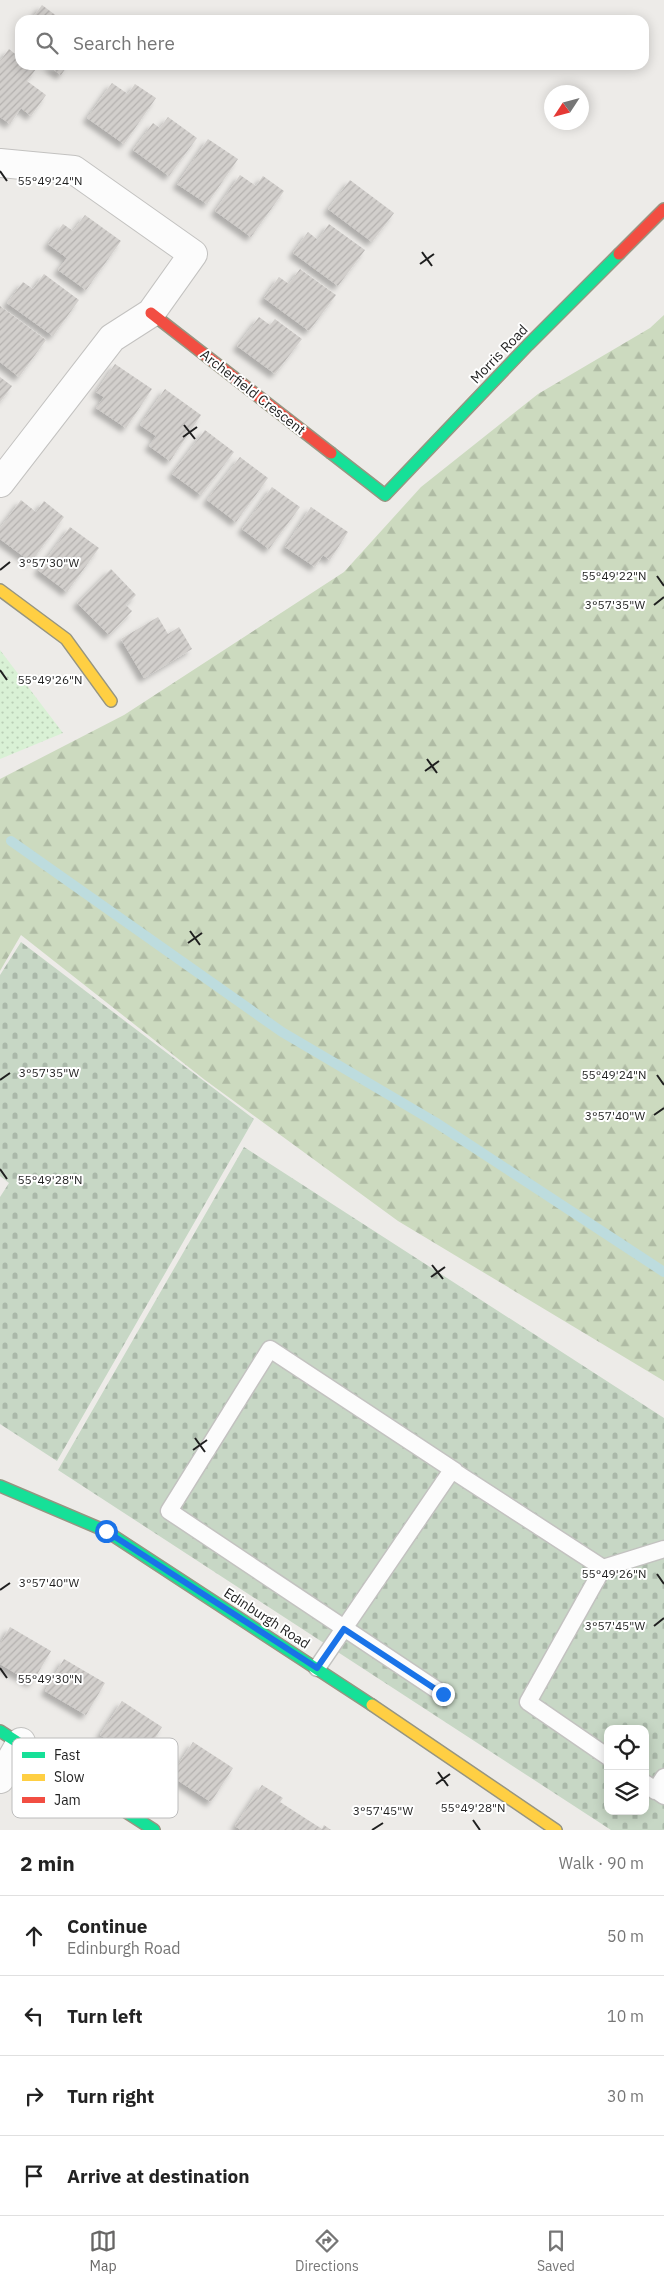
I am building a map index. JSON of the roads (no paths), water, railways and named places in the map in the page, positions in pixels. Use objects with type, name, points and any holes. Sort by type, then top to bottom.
[{"type":"street","points":[[0,163],[74,170],[193,254],[151,313],[112,338],[0,482]]},
{"type":"street","name":"Morris Road","points":[[355,470],[385,495],[528,345],[664,209]]},
{"type":"street","name":"Archerfield Crescent","points":[[151,313],[355,470]]},
{"type":"street","points":[[0,590],[66,639],[111,701]]},
{"type":"street","name":"Edinburgh Road","points":[[0,1486],[106,1531],[317,1668],[556,1830]]},
{"type":"street","points":[[0,1779],[10,1737]]},
{"type":"street","points":[[135,1818],[154,1830]]},
{"type":"lane","points":[[443,1694],[169,1511],[270,1349],[604,1568]]},
{"type":"lane","points":[[317,1668],[452,1470],[456,1471]]},
{"type":"lane","points":[[604,1754],[528,1702],[604,1568],[664,1549]]},
{"type":"waterway","points":[[11,841],[282,1032],[435,1122],[664,1272]]}]
